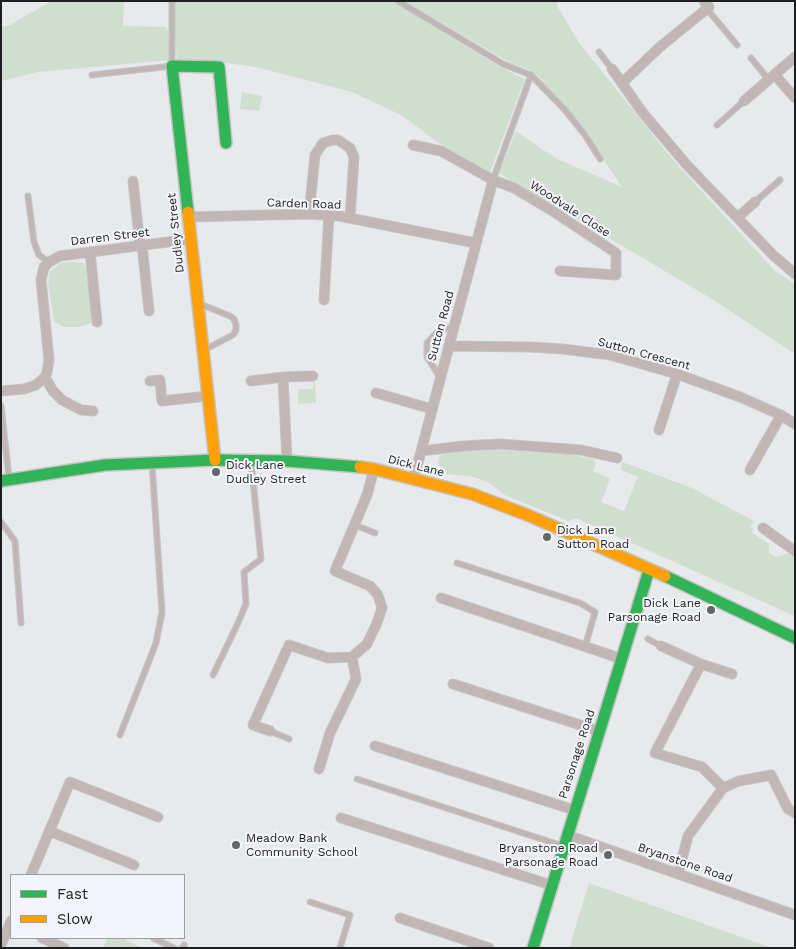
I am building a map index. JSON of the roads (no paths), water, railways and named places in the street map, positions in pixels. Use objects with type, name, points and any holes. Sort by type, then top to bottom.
[{"type":"street","points":[[622,83],[706,5]]},
{"type":"street","points":[[744,101],[795,57]]},
{"type":"street","points":[[172,66],[218,67],[226,143]]},
{"type":"street","name":"Dudley Street","points":[[172,66],[215,460]]},
{"type":"street","points":[[612,69],[643,113],[686,164],[773,255],[795,274]]},
{"type":"street","points":[[772,78],[795,98]]},
{"type":"street","points":[[309,214],[314,155],[323,143],[338,140],[350,148],[354,157],[350,218]]},
{"type":"street","points":[[413,145],[441,151],[492,180]]},
{"type":"street","name":"Sutton Road","points":[[414,478],[492,180]]},
{"type":"street","name":"Woodvale Close","points":[[492,180],[514,188],[539,202],[616,254],[616,275],[560,271]]},
{"type":"street","points":[[133,181],[149,311]]},
{"type":"street","points":[[738,217],[755,202]]},
{"type":"street","points":[[324,300],[329,215]]},
{"type":"street","name":"Carden Road","points":[[188,216],[329,215],[476,243]]},
{"type":"street","name":"Darren Street","points":[[49,262],[60,256],[191,239]]},
{"type":"street","points":[[90,252],[97,322]]},
{"type":"street","points":[[1,391],[31,387],[45,377],[49,360],[41,280],[42,273],[49,262]]},
{"type":"street","name":"Sutton Crescent","points":[[449,346],[530,347],[610,355],[677,374],[740,397],[781,415],[795,424]]},
{"type":"street","points":[[659,430],[677,374]]},
{"type":"street","points":[[251,381],[314,376]]},
{"type":"street","points":[[45,377],[62,400],[81,410],[93,411]]},
{"type":"street","points":[[283,377],[287,461]]},
{"type":"street","points":[[150,381],[160,380],[162,401],[207,396]]},
{"type":"street","points":[[376,393],[432,409]]},
{"type":"street","points":[[750,470],[781,415]]},
{"type":"street","points":[[421,451],[500,444],[581,450],[617,458]]},
{"type":"street","name":"Dick Lane","points":[[5,480],[105,466],[215,460],[287,461],[338,464],[374,469],[472,494],[530,516],[795,638]]},
{"type":"street","points":[[270,732],[253,726],[289,645],[328,658],[352,657],[367,644],[377,623],[382,608],[378,595],[370,586],[335,571],[367,495],[374,469]]},
{"type":"street","points":[[763,528],[795,551]]},
{"type":"street","name":"Parsonage Road","points":[[533,948],[649,570]]},
{"type":"street","points":[[441,598],[622,659]]},
{"type":"street","points":[[661,646],[701,664],[732,674]]},
{"type":"street","points":[[319,769],[330,733],[356,679],[352,657]]},
{"type":"street","points":[[701,664],[655,752],[702,767],[723,788]]},
{"type":"street","points":[[453,684],[599,731]]},
{"type":"street","points":[[375,746],[574,810]]},
{"type":"street","points":[[678,874],[688,836],[723,788],[739,781],[770,775],[788,809],[795,813]]},
{"type":"street","points":[[31,874],[70,782],[158,818]]},
{"type":"street","points":[[341,818],[551,885]]},
{"type":"street","points":[[49,831],[134,866]]},
{"type":"street","name":"Bryanstone Road","points":[[565,841],[678,874],[795,914]]},
{"type":"street","points":[[400,918],[489,948]]},
{"type":"street","points":[[1,945],[10,925]]},
{"type":"street","points":[[44,939],[64,948]]},
{"type":"lane","points":[[92,75],[172,66],[172,1]]},
{"type":"lane","points":[[398,1],[503,64],[531,75],[565,110],[585,135],[600,159]]},
{"type":"lane","points":[[706,5],[737,45]]},
{"type":"lane","points":[[600,52],[612,69]]},
{"type":"lane","points":[[751,58],[772,78]]},
{"type":"lane","points":[[492,180],[531,75]]},
{"type":"lane","points":[[717,124],[744,101]]},
{"type":"lane","points":[[755,202],[780,180]]},
{"type":"lane","points":[[28,196],[34,242],[39,255],[49,262]]},
{"type":"lane","points":[[198,304],[230,316],[236,325],[236,330],[230,336],[203,351]]},
{"type":"lane","points":[[440,377],[427,357],[427,343],[437,332],[454,326]]},
{"type":"lane","points":[[1,406],[5,480]]},
{"type":"lane","points":[[213,675],[246,604],[244,572],[261,559],[251,460]]},
{"type":"lane","points":[[120,735],[156,643],[162,612],[152,463]]},
{"type":"lane","points":[[1,522],[15,541],[21,624]]},
{"type":"lane","points":[[354,524],[375,533]]},
{"type":"lane","points":[[457,563],[580,603],[595,612],[586,647]]},
{"type":"lane","points":[[648,639],[661,646]]},
{"type":"lane","points":[[270,732],[289,739]]},
{"type":"lane","points":[[358,779],[565,841]]},
{"type":"lane","points":[[310,902],[350,915],[340,948]]},
{"type":"lane","points":[[155,939],[174,948]]},
{"type":"place","name":"Dick Lane Dudley Street","points":[[216,472]]},
{"type":"place","name":"Dick Lane Sutton Road","points":[[547,537]]},
{"type":"place","name":"Dick Lane Parsonage Road","points":[[711,610]]},
{"type":"place","name":"Meadow Bank Community School","points":[[236,845]]},
{"type":"place","name":"Bryanstone Road Parsonage Road","points":[[608,855]]}]
